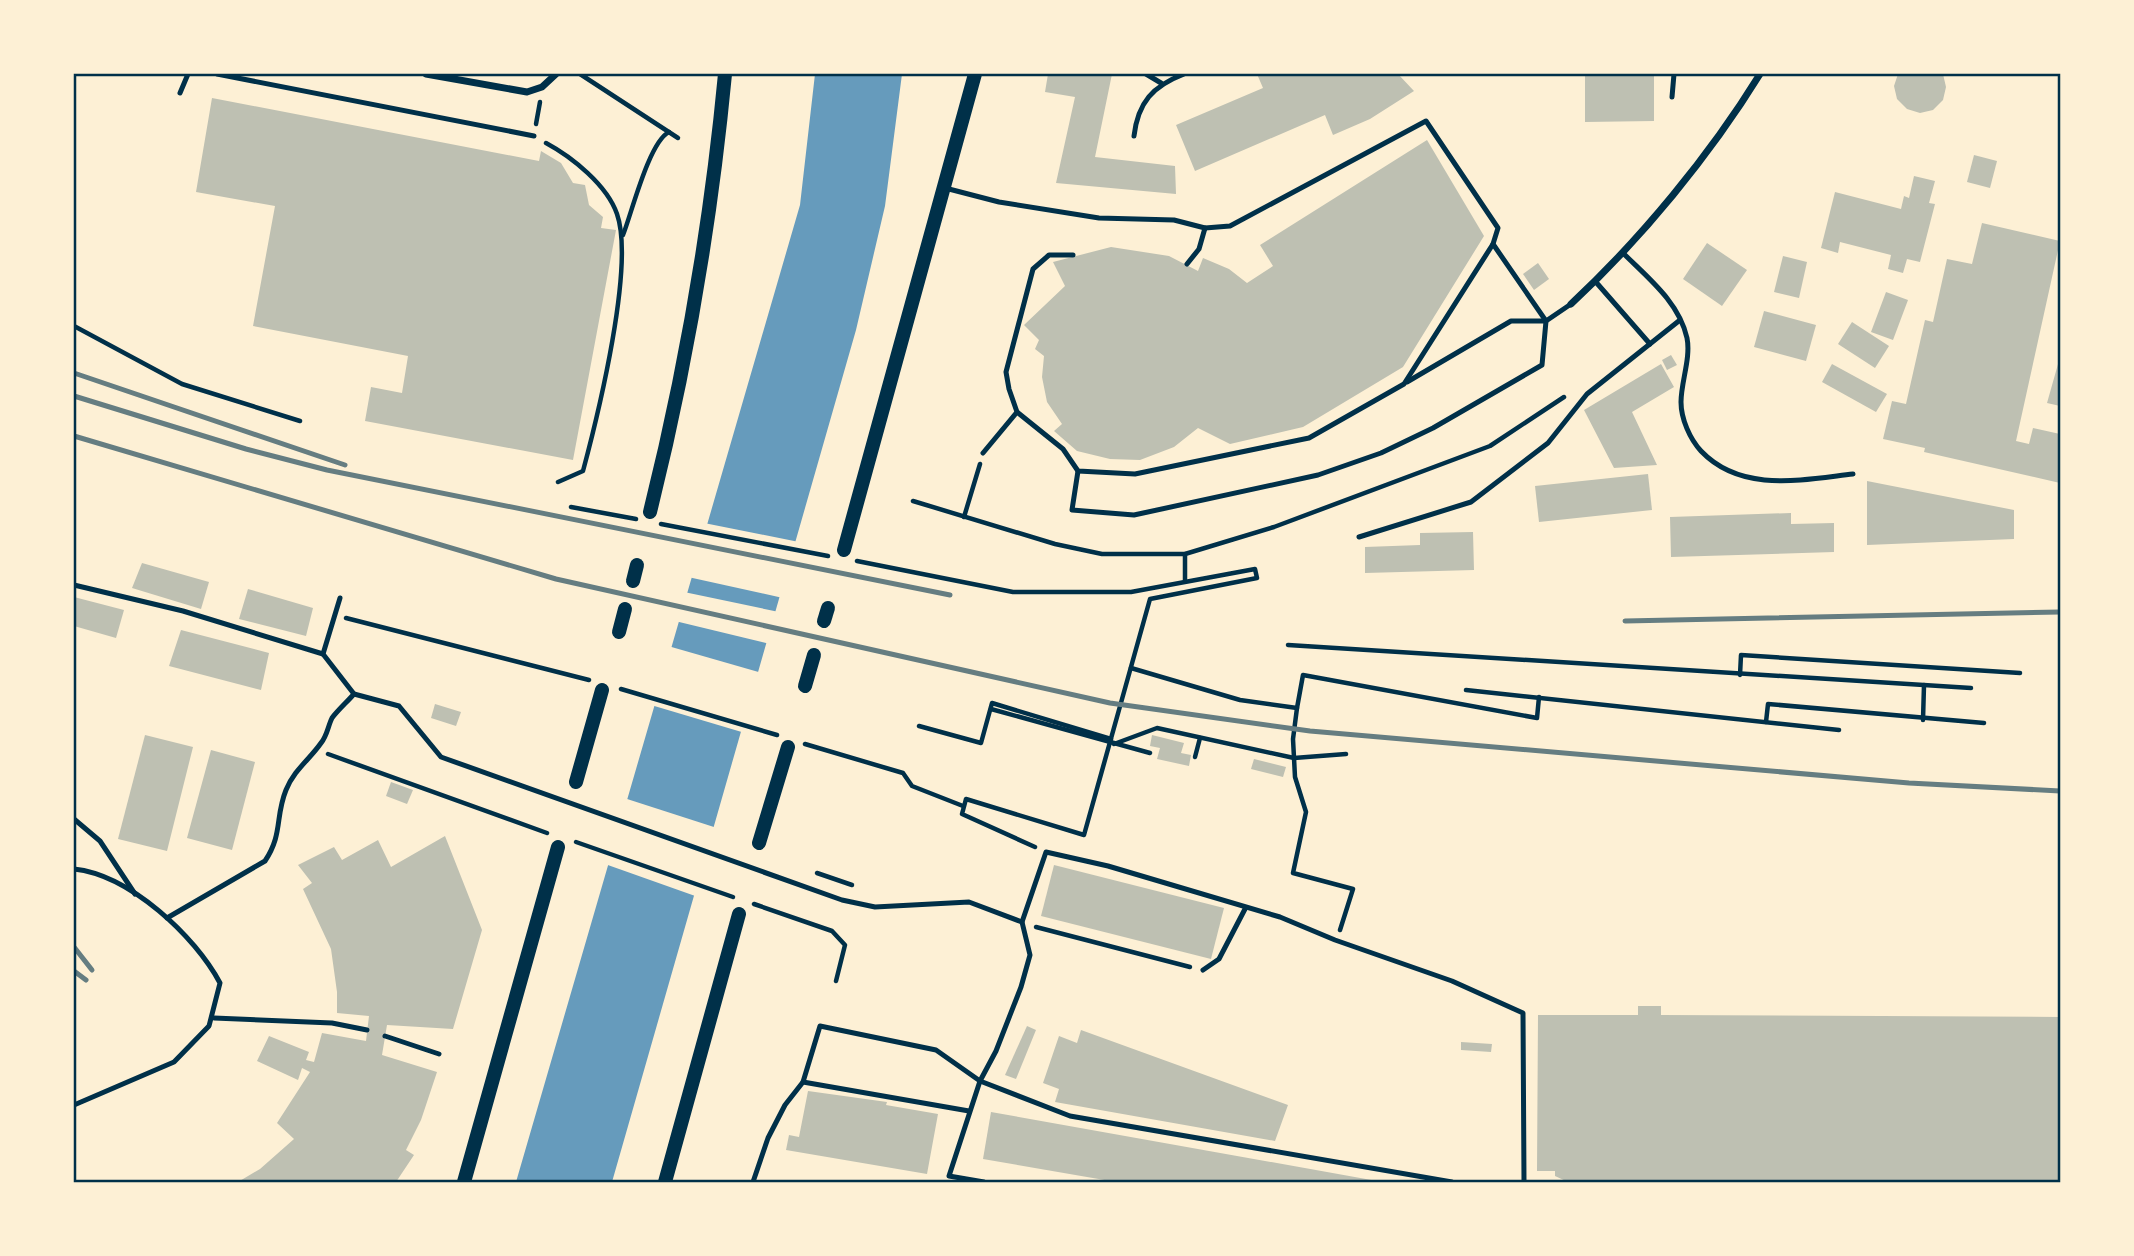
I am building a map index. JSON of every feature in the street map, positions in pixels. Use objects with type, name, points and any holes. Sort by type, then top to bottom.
[{"type":"main road","points":[[647,518],[679,387],[698,284],[716,175],[725,74]]},
{"type":"main road","points":[[840,555],[975,74]]},
{"type":"main road","points":[[633,581],[637,565]]},
{"type":"main road","points":[[619,632],[625,609]]},
{"type":"main road","points":[[805,686],[814,656]]},
{"type":"main road","points":[[576,782],[604,686]]},
{"type":"main road","points":[[760,843],[789,742]]},
{"type":"main road","points":[[464,1182],[560,843]]},
{"type":"main road","points":[[665,1182],[739,914]]},
{"type":"street","points":[[426,74],[527,92],[542,88],[556,74]]},
{"type":"street","points":[[1571,304],[1623,253],[1706,150],[1759,74]]},
{"type":"lane","points":[[180,93],[188,74]]},
{"type":"lane","points":[[217,74],[534,136]]},
{"type":"lane","points":[[1146,74],[1161,83]]},
{"type":"lane","points":[[1134,136],[1136,115],[1146,97],[1161,83],[1184,74]]},
{"type":"lane","points":[[1672,97],[1674,74]]},
{"type":"lane","points":[[945,188],[999,202],[1099,218],[1174,220],[1205,228],[1230,226],[1426,121],[1492,215],[1498,228],[1493,244],[1404,384]]},
{"type":"lane","points":[[1187,264],[1199,249],[1205,228]]},
{"type":"lane","points":[[1073,255],[1049,254],[1033,269],[1006,372],[1017,412],[1063,449],[1078,471],[1072,510],[1134,514],[1318,475],[1381,453],[1433,428],[1542,365],[1546,321],[1493,244]]},
{"type":"lane","points":[[1623,253],[1668,298],[1680,320],[1687,340],[1681,404],[1691,440],[1716,466],[1750,479],[1789,482],[1853,474]]},
{"type":"lane","points":[[1595,281],[1650,344]]},
{"type":"lane","points":[[1078,471],[1135,474],[1309,438],[1511,321],[1546,321],[1571,304]]},
{"type":"lane","points":[[1359,537],[1471,502],[1548,443],[1587,394],[1680,320]]},
{"type":"lane","points":[[984,453],[1017,412]]},
{"type":"lane","points":[[74,585],[183,611],[323,654],[354,694],[399,706],[441,758],[842,900],[875,907],[969,902],[1022,922]]},
{"type":"lane","points":[[323,654],[340,598]]},
{"type":"lane","points":[[167,918],[265,861],[274,846],[286,788],[300,765],[323,740],[333,718],[354,694]]},
{"type":"lane","points":[[74,819],[100,841],[137,896]]},
{"type":"lane","points":[[984,1182],[948,1179],[980,1081],[1014,1009],[1030,955],[1022,922],[1046,852],[1214,896],[1245,909],[1280,917],[1335,940],[1452,981],[1523,1013],[1524,1182]]},
{"type":"lane","points":[[74,869],[111,882],[137,896],[167,918],[196,945],[220,984],[214,1018],[195,1044],[174,1062],[74,1105]]},
{"type":"lane","points":[[1203,970],[1219,959],[1245,909]]},
{"type":"lane","points":[[214,1018],[332,1023],[367,1030]]},
{"type":"lane","points":[[753,1182],[768,1138],[785,1105],[803,1082],[820,1026],[936,1050],[980,1081],[1070,1116],[1452,1182]]},
{"type":"lane","points":[[385,1036],[439,1054]]},
{"type":"lane","points":[[803,1082],[969,1111]]},
{"type":"path","points":[[580,74],[678,138]]},
{"type":"path","points":[[542,88],[534,136],[555,148],[598,186],[616,211],[623,236]]},
{"type":"path","points":[[558,482],[583,471],[599,411],[615,317],[623,236],[654,149],[661,136],[669,132]]},
{"type":"path","points":[[74,326],[182,384],[300,421]]},
{"type":"path","points":[[913,501],[1055,544],[1102,554],[1185,554],[1274,527],[1490,446],[1567,395]]},
{"type":"path","points":[[964,517],[978,469]]},
{"type":"path","points":[[571,507],[647,518],[840,555],[1013,592],[1131,592],[1255,569],[1257,578],[1150,599],[1113,741],[1084,835],[966,799],[962,814],[1046,852]]},
{"type":"path","points":[[1185,554],[1185,581]]},
{"type":"path","points":[[335,615],[531,663],[789,742],[903,773],[912,786],[963,806]]},
{"type":"path","points":[[1288,645],[1971,688]]},
{"type":"path","points":[[1740,675],[1741,655],[2020,673]]},
{"type":"path","points":[[1131,668],[1240,700],[1297,708]]},
{"type":"path","points":[[1335,940],[1353,889],[1293,873],[1306,812],[1295,777],[1294,758],[1297,708],[1303,675],[1537,718],[1539,697]]},
{"type":"path","points":[[1923,720],[1924,685]]},
{"type":"path","points":[[1466,690],[1839,730]]},
{"type":"path","points":[[919,726],[981,743],[992,703],[1150,754]]},
{"type":"path","points":[[1766,722],[1768,704],[1923,720],[1984,723]]},
{"type":"path","points":[[1113,741],[1157,728],[1294,758],[1346,754]]},
{"type":"path","points":[[1195,757],[1200,738]]},
{"type":"path","points":[[314,751],[341,757],[549,833]]},
{"type":"path","points":[[560,843],[832,931],[845,945],[836,981]]},
{"type":"path","points":[[1022,922],[1061,936],[1203,970]]},
{"type":"water","points":[[815,74],[902,74],[885,206],[856,330],[612,1182],[516,1182],[800,205]]},
{"type":"pier","points":[[704,523],[799,542],[783,598],[688,577]]},
{"type":"pier","points":[[684,592],[779,612],[770,644],[675,621]]},
{"type":"pier","points":[[668,646],[762,673],[745,733],[651,705]]},
{"type":"pier","points":[[624,798],[717,828],[698,897],[605,864]]},
{"type":"building","points":[[1048,74],[1112,74],[1095,157],[1175,166],[1176,194],[1056,183],[1075,97],[1045,92]]},
{"type":"building","points":[[1257,74],[1398,74],[1414,91],[1370,119],[1333,135],[1325,115],[1195,171],[1176,125],[1263,88]]},
{"type":"building","points":[[1585,74],[1654,74],[1654,121],[1585,122]]},
{"type":"building","points":[[1898,74],[1943,74],[1946,87],[1943,100],[1933,110],[1920,113],[1907,109],[1897,99],[1894,86]]},
{"type":"building","points":[[212,98],[539,161],[541,151],[561,163],[573,183],[585,185],[589,205],[603,217],[601,228],[616,230],[573,460],[365,421],[371,387],[402,393],[408,356],[253,326],[275,206],[196,192]]},
{"type":"building","points":[[1427,140],[1484,236],[1403,367],[1303,427],[1230,444],[1198,428],[1174,447],[1140,460],[1110,459],[1077,451],[1054,431],[1062,424],[1047,402],[1042,377],[1044,356],[1035,349],[1039,340],[1024,325],[1065,286],[1053,262],[1111,247],[1169,256],[1198,271],[1203,258],[1229,269],[1247,283],[1273,266],[1260,245]]},
{"type":"building","points":[[1974,155],[1997,161],[1990,188],[1967,182]]},
{"type":"building","points":[[1914,176],[1935,181],[1929,203],[1935,204],[1920,262],[1907,259],[1903,273],[1888,269],[1891,255],[1840,242],[1838,253],[1821,248],[1835,192],[1901,209],[1904,196],[1909,198]]},
{"type":"building","points":[[1982,223],[2060,241],[2016,441],[2029,444],[2033,428],[2060,434],[2060,483],[1924,452],[1925,448],[1883,439],[1892,401],[1906,404],[1925,320],[1933,322],[1947,259],[1972,264]]},
{"type":"building","points":[[1707,243],[1747,270],[1722,306],[1683,279]]},
{"type":"building","points":[[1783,256],[1807,262],[1799,298],[1774,292]]},
{"type":"building","points":[[1538,263],[1549,279],[1534,290],[1523,274]]},
{"type":"building","points":[[1886,292],[1908,300],[1893,340],[1871,332]]},
{"type":"building","points":[[1764,311],[1816,325],[1806,361],[1754,347]]},
{"type":"building","points":[[1852,322],[1889,346],[1875,368],[1838,344]]},
{"type":"building","points":[[1671,355],[1677,365],[1667,370],[1662,360]]},
{"type":"building","points":[[2060,357],[2060,406],[2047,403]]},
{"type":"building","points":[[1661,364],[1674,387],[1632,412],[1657,465],[1614,468],[1584,410]]},
{"type":"building","points":[[1832,364],[1887,394],[1876,412],[1822,382]]},
{"type":"building","points":[[1648,474],[1652,510],[1539,522],[1535,486]]},
{"type":"building","points":[[1867,481],[2014,510],[2014,539],[1867,545]]},
{"type":"building","points":[[1791,513],[1791,524],[1834,523],[1834,552],[1671,557],[1670,517]]},
{"type":"building","points":[[1473,532],[1474,570],[1365,573],[1365,547],[1420,545],[1420,533]]},
{"type":"building","points":[[142,563],[209,582],[201,609],[132,588]]},
{"type":"building","points":[[248,589],[313,608],[306,636],[239,619]]},
{"type":"building","points":[[74,597],[124,610],[116,638],[74,626]]},
{"type":"building","points":[[181,630],[269,653],[261,690],[169,666]]},
{"type":"building","points":[[435,704],[461,712],[456,726],[431,718]]},
{"type":"building","points":[[145,735],[193,747],[167,851],[118,839]]},
{"type":"building","points":[[1152,735],[1184,743],[1181,753],[1191,755],[1189,766],[1157,759],[1160,748],[1150,746]]},
{"type":"building","points":[[211,750],[255,762],[232,850],[187,838]]},
{"type":"building","points":[[1254,759],[1286,767],[1283,777],[1251,769]]},
{"type":"building","points":[[391,782],[413,790],[407,804],[386,796]]},
{"type":"building","points":[[445,836],[482,930],[453,1029],[387,1025],[382,1055],[437,1072],[421,1120],[406,1150],[414,1155],[396,1182],[238,1182],[260,1169],[294,1139],[277,1123],[310,1072],[302,1068],[298,1080],[257,1061],[269,1036],[309,1052],[306,1060],[314,1062],[322,1033],[366,1041],[369,1016],[337,1013],[331,949],[303,889],[312,883],[298,865],[334,847],[342,860],[378,840],[391,867]]},
{"type":"building","points":[[1054,865],[1224,908],[1211,959],[1041,916]]},
{"type":"building","points":[[1638,1006],[1661,1006],[1661,1015],[2060,1017],[2060,1182],[1568,1182],[1555,1176],[1555,1171],[1537,1171],[1538,1015],[1638,1015]]},
{"type":"building","points":[[1027,1026],[1036,1030],[1016,1079],[1005,1075]]},
{"type":"building","points":[[1081,1030],[1288,1105],[1275,1141],[1055,1102],[1059,1089],[1043,1083],[1059,1036],[1077,1043]]},
{"type":"building","points":[[1461,1042],[1492,1044],[1491,1052],[1461,1050]]},
{"type":"building","points":[[808,1091],[887,1102],[886,1105],[938,1114],[927,1174],[786,1150],[789,1135],[799,1137]]},
{"type":"building","points":[[991,1112],[1377,1182],[1116,1182],[983,1159]]},
{"type":"railway","points":[[74,373],[345,465]]},
{"type":"railway","points":[[74,396],[246,449],[327,470],[950,595]]},
{"type":"railway","points":[[74,436],[556,579],[1110,703],[1310,731],[1909,783],[2060,791]]},
{"type":"railway","points":[[1625,621],[2060,612]]},
{"type":"railway","points":[[74,947],[92,970]]},
{"type":"railway","points":[[74,971],[86,980]]}]
